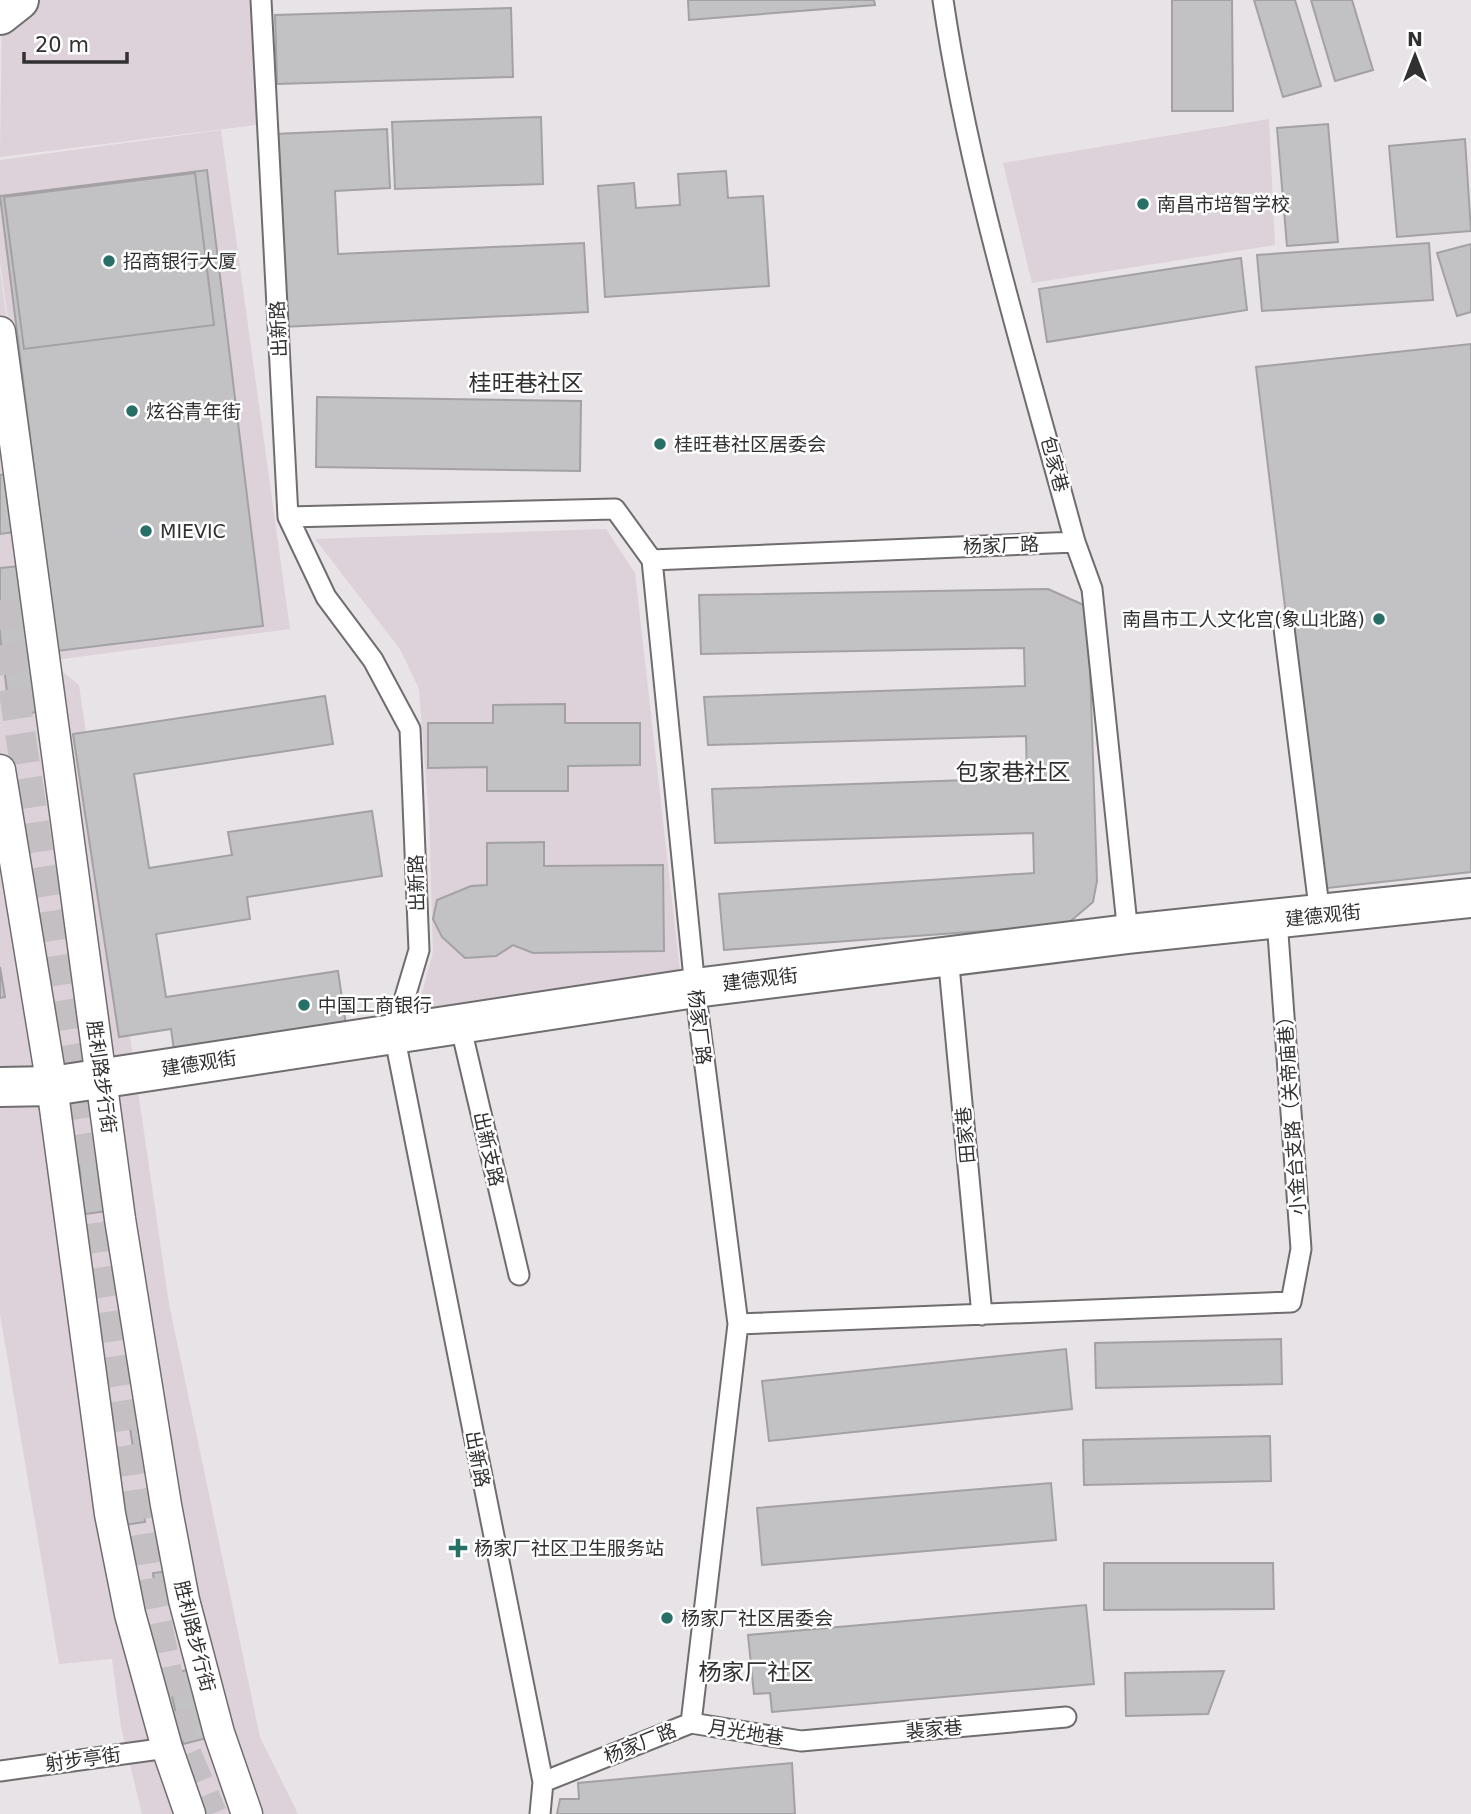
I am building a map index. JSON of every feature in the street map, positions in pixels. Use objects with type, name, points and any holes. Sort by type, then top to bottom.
[{"type":"street","points":[[0,15],[19,0]]},
{"type":"street","name":"胜利路步行街","points":[[0,332],[122,1233],[166,1505],[184,1601],[219,1732],[247,1814]]},
{"type":"street","points":[[0,770],[52,1086],[110,1514],[130,1614],[167,1748],[190,1814]]},
{"type":"street","name":"建德观街","points":[[0,1087],[52,1086],[695,988],[948,955],[1471,898]]},
{"type":"lane","name":"出新路","points":[[261,0],[288,517],[326,597],[373,660],[410,729],[419,950],[394,1034],[543,1782]]},
{"type":"lane","name":"包家巷","points":[[943,0],[952,62],[982,196],[1075,542],[1092,589],[1128,934]]},
{"type":"lane","points":[[288,517],[615,509],[652,560]]},
{"type":"lane","name":"杨家厂路","points":[[543,1782],[691,1723],[738,1324],[695,988],[652,560],[1075,542]]},
{"type":"lane","points":[[1284,628],[1320,915]]},
{"type":"lane","name":"小金台支路（关帝庙巷）","points":[[982,1315],[1291,1301],[1301,1249],[1277,920]]},
{"type":"lane","name":"田家巷","points":[[948,955],[982,1315]]},
{"type":"lane","name":"出新支路","points":[[460,1024],[519,1275]]},
{"type":"lane","points":[[738,1324],[982,1315]]},
{"type":"lane","name":"裴家巷","points":[[801,1741],[1066,1717]]},
{"type":"lane","name":"月光地巷","points":[[691,1723],[801,1741]]},
{"type":"lane","name":"射步亭街","points":[[0,1770],[167,1748]]},
{"type":"lane","points":[[540,1814],[543,1782]]},
{"type":"shaded area","points":[[2,0],[253,0],[256,125],[0,157]]},
{"type":"shaded area","name":"南昌市培智学校","points":[[1269,119],[1275,245],[1032,283],[1003,163]]},
{"type":"shaded area","name":"炫谷青年街","points":[[221,130],[290,629],[55,660],[0,262],[0,160]]},
{"type":"shaded area","points":[[0,271],[54,665],[79,685],[169,1304],[260,1737],[298,1814],[142,1814],[121,1727],[112,1659],[59,1664],[0,1314]]},
{"type":"shaded area","points":[[606,529],[635,573],[680,971],[417,1011],[433,952],[429,818],[419,689],[400,649],[315,539]]},
{"type":"building","points":[[688,0],[874,0],[875,5],[689,20]]},
{"type":"building","points":[[1172,0],[1232,0],[1233,111],[1172,111]]},
{"type":"building","points":[[1254,0],[1295,0],[1321,86],[1283,97]]},
{"type":"building","points":[[1311,0],[1352,0],[1373,70],[1335,81]]},
{"type":"building","points":[[511,8],[513,77],[277,84],[275,15]]},
{"type":"building","points":[[541,117],[543,184],[395,189],[392,122]]},
{"type":"building","points":[[1328,124],[1338,242],[1287,246],[1277,128]]},
{"type":"building","points":[[387,129],[390,188],[335,191],[338,254],[584,243],[588,312],[283,327],[274,134]]},
{"type":"building","points":[[1465,139],[1471,231],[1397,237],[1389,146]]},
{"type":"building","name":"炫谷青年街","points":[[207,170],[263,626],[57,651],[0,196]]},
{"type":"building","points":[[726,171],[728,198],[763,196],[769,286],[605,297],[598,186],[634,183],[636,208],[680,205],[678,174]]},
{"type":"building","name":"招商银行大厦","points":[[195,173],[214,325],[24,349],[4,197]]},
{"type":"building","points":[[1429,243],[1433,300],[1262,311],[1257,255]]},
{"type":"building","points":[[1471,244],[1471,312],[1457,316],[1437,253]]},
{"type":"building","points":[[1241,258],[1247,310],[1047,342],[1039,289]]},
{"type":"building","name":"南昌市工人文化宫(象山北路)","points":[[1471,344],[1471,872],[1319,889],[1256,367]]},
{"type":"building","points":[[317,397],[581,401],[580,471],[316,467]]},
{"type":"building","points":[[6,474],[14,532],[0,534],[0,475]]},
{"type":"building","points":[[19,566],[37,712],[10,716],[0,635],[0,568]]},
{"type":"building","points":[[1048,589],[1088,607],[1097,881],[1093,902],[1066,925],[724,950],[719,894],[1034,873],[1033,833],[715,843],[712,789],[1027,778],[1026,736],[708,745],[704,697],[1025,686],[1024,648],[701,654],[699,595]]},
{"type":"building","points":[[325,696],[333,744],[134,774],[149,868],[232,855],[228,832],[372,811],[382,876],[247,897],[250,919],[156,934],[166,997],[338,971],[347,1032],[175,1057],[171,1029],[119,1037],[73,734]]},
{"type":"building","points":[[565,704],[565,723],[640,723],[640,765],[568,766],[568,791],[487,791],[487,767],[428,768],[428,723],[493,723],[493,705]]},
{"type":"building","points":[[544,842],[544,866],[663,865],[664,951],[533,953],[513,945],[496,956],[465,958],[442,937],[433,919],[437,900],[471,886],[487,885],[487,843]]},
{"type":"building","points":[[0,967],[5,997],[0,998]]},
{"type":"building","points":[[105,1137],[114,1210],[85,1214],[76,1140]]},
{"type":"building","points":[[1281,1339],[1282,1384],[1096,1388],[1095,1343]]},
{"type":"building","points":[[1066,1349],[1072,1409],[769,1441],[762,1381]]},
{"type":"building","points":[[143,1407],[152,1471],[137,1473],[127,1409]]},
{"type":"building","points":[[1270,1436],[1271,1481],[1084,1485],[1083,1440]]},
{"type":"building","points":[[1051,1483],[1056,1540],[762,1565],[757,1508]]},
{"type":"building","points":[[141,1496],[145,1522],[124,1525],[120,1499]]},
{"type":"building","points":[[1104,1563],[1273,1563],[1274,1609],[1104,1610]]},
{"type":"building","points":[[169,1571],[172,1594],[156,1596],[153,1573]]},
{"type":"building","points":[[1086,1605],[1094,1684],[772,1712],[770,1693],[754,1694],[748,1635]]},
{"type":"building","points":[[191,1669],[207,1738],[183,1744],[167,1675]]},
{"type":"building","points":[[1224,1671],[1208,1714],[1126,1716],[1125,1673]]},
{"type":"building","points":[[792,1763],[795,1814],[557,1814],[560,1799],[579,1799],[578,1783]]},
{"type":"tunnel","points":[[0,600],[150,1589],[181,1741],[212,1814]]},
{"type":"place","name":"南昌市培智学校","points":[[1143,204]]},
{"type":"place","name":"招商银行大厦","points":[[109,261]]},
{"type":"place","name":"炫谷青年街","points":[[132,411]]},
{"type":"place","name":"桂旺巷社区居委会","points":[[660,444]]},
{"type":"place","name":"MIEVIC","points":[[146,531]]},
{"type":"place","name":"南昌市工人文化宫(象山北路)","points":[[1379,619]]},
{"type":"place","name":"中国工商银行","points":[[304,1005]]},
{"type":"place","name":"杨家厂社区卫生服务站","points":[[458,1548]]},
{"type":"place","name":"杨家厂社区居委会","points":[[667,1618]]},
{"type":"district","name":"桂旺巷社区","points":[[526,383]]},
{"type":"district","name":"包家巷社区","points":[[1013,772]]},
{"type":"district","name":"杨家厂社区","points":[[756,1672]]}]
